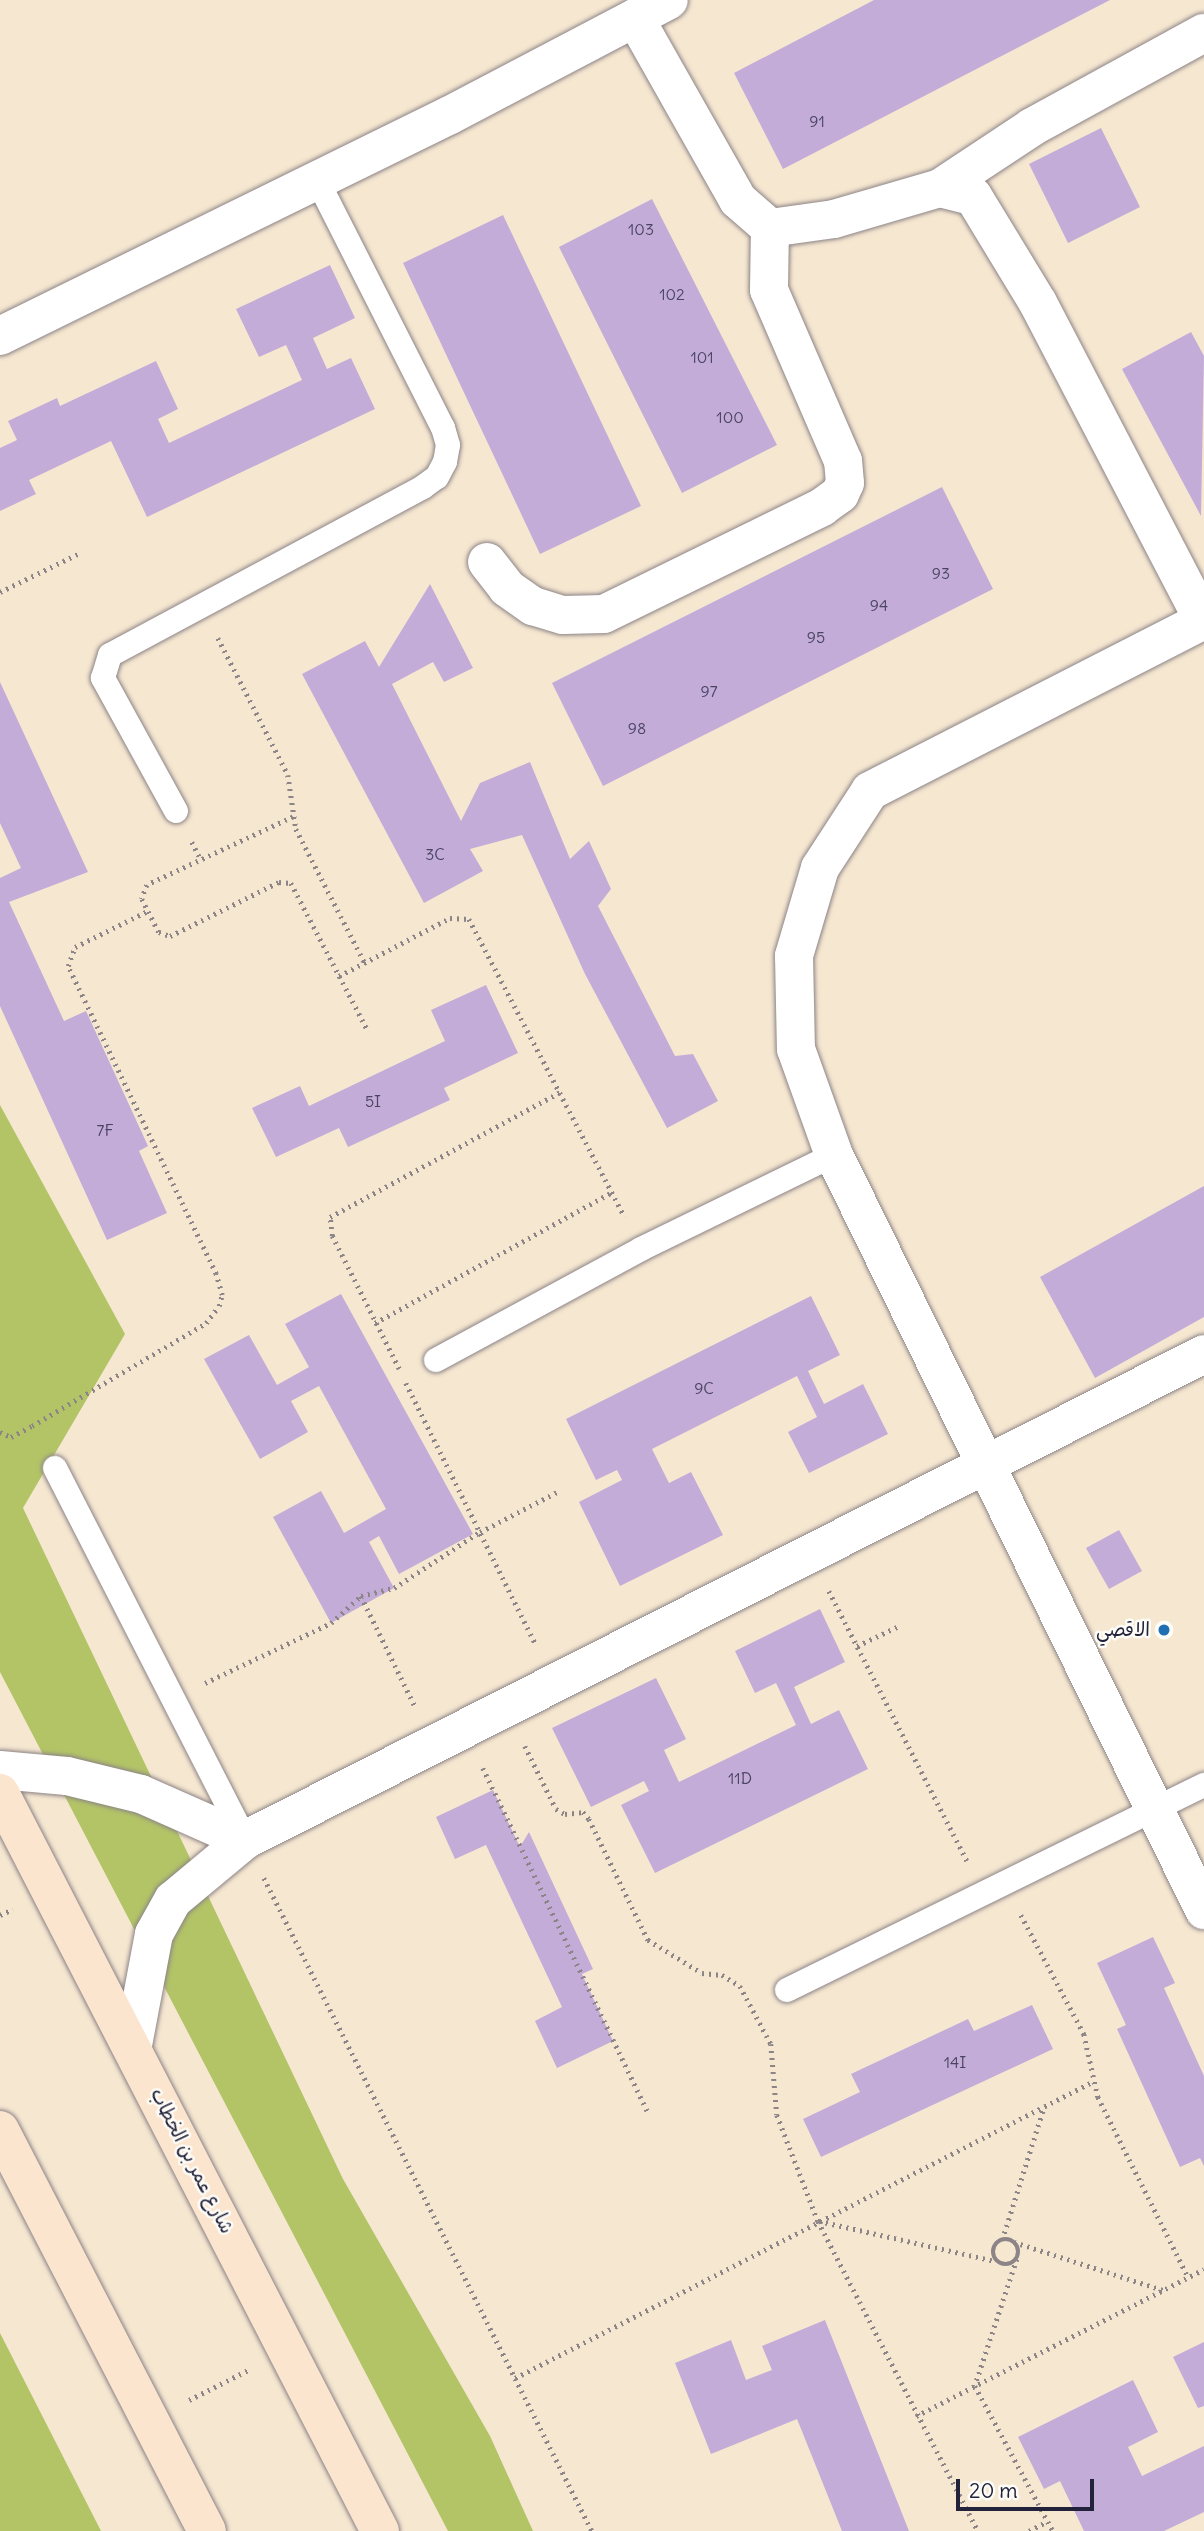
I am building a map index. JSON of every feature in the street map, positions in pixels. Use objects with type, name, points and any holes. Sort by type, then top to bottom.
[{"type":"street","points":[[0,336],[317,180],[669,0]]},
{"type":"street","points":[[635,18],[738,200],[770,228],[834,219],[940,188],[1032,127],[1204,33]]},
{"type":"street","points":[[940,188],[973,196],[987,213],[1203,620],[870,791],[820,868],[794,957],[796,1049],[834,1155],[984,1464],[1157,1809],[1204,1910]]},
{"type":"street","points":[[487,562],[507,588],[533,606],[563,615],[604,614],[822,508],[840,494],[845,483],[843,461],[769,290],[770,228]]},
{"type":"street","points":[[133,2045],[154,1934],[173,1900],[245,1840],[1204,1354]]},
{"type":"street","points":[[0,1770],[67,1776],[141,1794],[245,1840]]},
{"type":"street","name":"شارع عمر بن الخطاب","points":[[0,1793],[133,2045],[380,2531]]},
{"type":"street","points":[[0,2130],[207,2531]]},
{"type":"lane","points":[[176,811],[109,690],[104,665],[121,648],[423,487],[437,477],[445,462],[448,445],[443,428],[317,180]]},
{"type":"lane","points":[[436,1360],[641,1249],[834,1155]]},
{"type":"lane","points":[[55,1468],[245,1840]]},
{"type":"lane","points":[[787,1990],[1204,1785]]},
{"type":"path","points":[[0,592],[78,554]]},
{"type":"path","points":[[201,605],[288,775],[293,817],[365,963]]},
{"type":"path","points":[[293,817],[147,885],[142,895],[159,932],[174,935],[287,880],[368,1031]]},
{"type":"path","points":[[0,1432],[11,1437],[23,1431],[206,1323],[219,1306],[222,1295],[216,1274],[68,966],[75,947],[148,911]]},
{"type":"path","points":[[339,976],[450,918],[469,919],[641,1249]]},
{"type":"path","points":[[375,1323],[612,1192]]},
{"type":"path","points":[[173,1698],[331,1623],[360,1596],[394,1588],[480,1532],[559,1491]]},
{"type":"path","points":[[809,1553],[857,1646],[994,1888],[1084,2034],[1092,2082],[1188,2277]]},
{"type":"path","points":[[360,1596],[449,1737],[649,2114]]},
{"type":"path","points":[[857,1646],[898,1626]]},
{"type":"path","points":[[506,1707],[556,1809],[565,1814],[583,1812],[589,1819],[648,1940],[702,1973],[722,1975],[740,1986],[771,2044],[777,2115],[818,2221],[916,2416],[978,2531]]},
{"type":"path","points":[[245,1840],[592,2531]]},
{"type":"path","points":[[515,2378],[1092,2082]]},
{"type":"path","points":[[995,2261],[993,2249],[1002,2240],[1044,2107]]},
{"type":"path","points":[[818,2221],[1007,2266],[1017,2259]]},
{"type":"path","points":[[1002,2240],[1163,2290]]},
{"type":"path","points":[[1014,2242],[1017,2259],[975,2386],[1053,2531]]},
{"type":"path","points":[[916,2416],[1204,2269]]},
{"type":"path","points":[[150,2421],[288,2349]]},
{"type":"path","points":[[1029,2531],[1048,2521]]},
{"type":"green space","points":[[0,1105],[125,1334],[23,1508],[343,2179],[490,2436],[533,2531],[448,2531],[0,1672]]},
{"type":"green space","points":[[0,2333],[101,2531],[0,2531]]},
{"type":"building","points":[[874,0],[1110,0],[783,169],[734,73]]},
{"type":"building","points":[[1101,128],[1140,207],[1068,243],[1029,164]]},
{"type":"building","points":[[652,199],[777,445],[682,493],[559,247]]},
{"type":"building","points":[[503,215],[641,506],[540,554],[403,263]]},
{"type":"building","points":[[330,265],[355,318],[313,338],[327,369],[351,358],[375,409],[147,517],[111,441],[29,480],[36,494],[0,511],[0,448],[17,440],[8,421],[57,398],[60,406],[156,361],[178,409],[158,419],[169,443],[302,380],[286,345],[259,357],[236,309]]},
{"type":"building","points":[[1191,332],[1204,356],[1201,516],[1122,369]]},
{"type":"building","points":[[942,487],[993,589],[603,786],[552,683]]},
{"type":"building","points":[[430,584],[473,668],[444,682],[433,662],[392,684],[461,821],[480,783],[530,762],[570,859],[589,841],[611,889],[598,906],[675,1056],[693,1054],[718,1101],[667,1128],[585,974],[522,835],[470,849],[483,871],[424,903],[302,674],[365,641],[379,667]]},
{"type":"building","points":[[0,682],[88,872],[9,902],[64,1021],[86,1011],[148,1146],[139,1151],[167,1213],[107,1240],[0,1006],[0,878],[21,868],[0,823]]},
{"type":"building","points":[[486,985],[518,1053],[444,1088],[450,1100],[348,1147],[339,1128],[276,1157],[252,1108],[300,1086],[309,1106],[445,1041],[431,1010]]},
{"type":"building","points":[[1204,1186],[1204,1317],[1095,1378],[1040,1277]]},
{"type":"building","points":[[341,1294],[473,1534],[399,1574],[379,1536],[369,1542],[394,1588],[331,1623],[273,1517],[321,1491],[344,1533],[386,1509],[319,1386],[291,1401],[308,1432],[260,1459],[204,1359],[249,1335],[277,1385],[309,1367],[285,1324]]},
{"type":"building","points":[[811,1296],[840,1355],[808,1371],[824,1404],[863,1384],[888,1434],[809,1473],[788,1432],[817,1417],[797,1376],[652,1449],[669,1483],[691,1472],[723,1535],[620,1586],[579,1502],[622,1480],[617,1470],[596,1480],[566,1419]]},
{"type":"building","points":[[1119,1530],[1142,1571],[1109,1589],[1086,1548]]},
{"type":"building","points":[[820,1609],[845,1662],[794,1687],[811,1724],[839,1710],[868,1769],[655,1873],[621,1805],[649,1791],[644,1781],[591,1807],[552,1728],[656,1678],[686,1739],[664,1750],[679,1782],[796,1725],[776,1683],[755,1693],[735,1651]]},
{"type":"building","points":[[493,1790],[520,1847],[529,1832],[593,1969],[582,1974],[613,2041],[557,2068],[535,2021],[562,2007],[486,1845],[455,1859],[436,1817]]},
{"type":"building","points":[[1153,1937],[1175,1983],[1164,1988],[1204,2076],[1204,2166],[1200,2158],[1180,2167],[1117,2029],[1126,2025],[1097,1963]]},
{"type":"building","points":[[1032,2005],[1053,2049],[821,2157],[803,2119],[860,2092],[851,2074],[968,2019],[974,2031]]},
{"type":"building","points":[[825,2320],[909,2531],[842,2531],[797,2419],[711,2454],[675,2363],[731,2340],[746,2380],[772,2370],[762,2346]]},
{"type":"building","points":[[1204,2342],[1204,2406],[1198,2408],[1173,2357]]},
{"type":"building","points":[[1133,2380],[1158,2432],[1128,2447],[1142,2476],[1204,2446],[1204,2512],[1164,2531],[1084,2531],[1060,2481],[1044,2489],[1018,2437]]},
{"type":"place","name":"الاقصي","points":[[1164,1630]]}]
